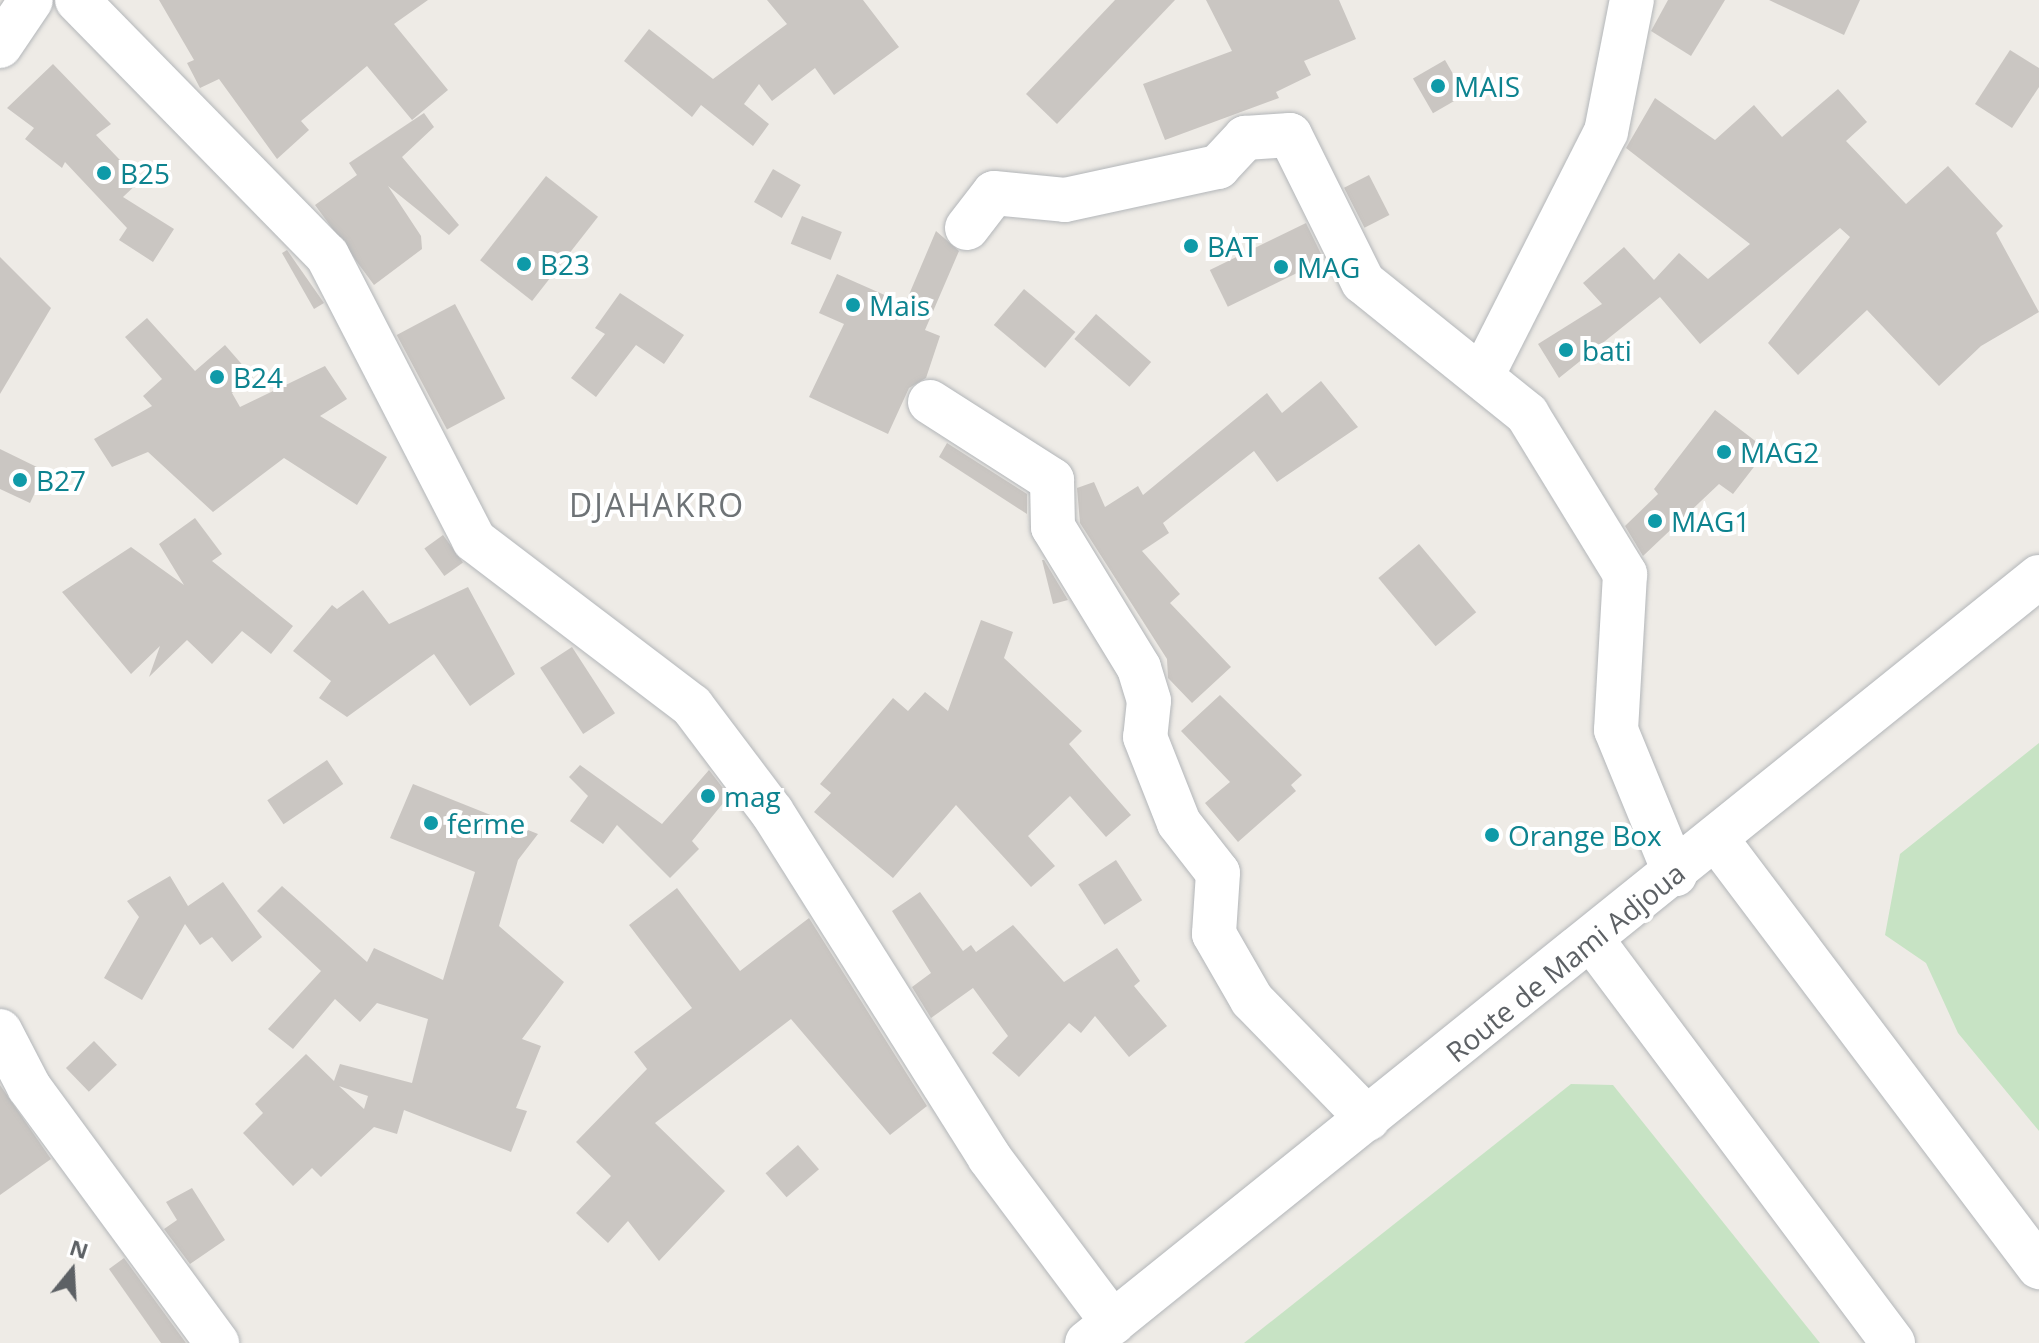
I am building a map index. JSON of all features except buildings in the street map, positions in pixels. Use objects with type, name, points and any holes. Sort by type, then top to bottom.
[{"type":"street","points":[[0,46],[31,0]]},
{"type":"street","points":[[77,0],[327,255],[354,295],[398,403],[474,540],[692,706],[772,812],[1100,1333]]},
{"type":"street","points":[[1483,374],[1606,132],[1632,0]]},
{"type":"street","points":[[967,228],[994,193],[1065,200],[1218,167],[1245,138],[1290,135],[1363,282],[1483,374],[1527,414],[1625,574],[1616,730],[1675,874]]},
{"type":"street","points":[[930,402],[1052,480],[1053,527],[1139,668],[1149,701],[1145,737],[1179,823],[1218,873],[1214,934],[1252,1000],[1368,1119]]},
{"type":"street","name":"Route de Mami Adjoua","points":[[1100,1333],[1675,874],[2039,577]]},
{"type":"street","points":[[1717,840],[2039,1267]]},
{"type":"street","points":[[1592,940],[1893,1343]]},
{"type":"street","points":[[0,1031],[29,1087],[217,1343]]},
{"type":"green space","points":[[2039,743],[2039,1131],[1958,1033],[1926,963],[1885,935],[1900,854]]},
{"type":"green space","points":[[1571,1084],[1613,1085],[1820,1343],[1244,1343]]},
{"type":"place","name":"MAIS","points":[[1438,86]]},
{"type":"place","name":"B25","points":[[104,173]]},
{"type":"place","name":"BAT","points":[[1191,246]]},
{"type":"place","name":"B23","points":[[524,264]]},
{"type":"place","name":"MAG","points":[[1281,267]]},
{"type":"place","name":"Mais","points":[[853,305]]},
{"type":"place","name":"bati","points":[[1566,350]]},
{"type":"place","name":"B24","points":[[217,377]]},
{"type":"place","name":"MAG2","points":[[1724,452]]},
{"type":"place","name":"B27","points":[[20,480]]},
{"type":"place","name":"MAG1","points":[[1655,521]]},
{"type":"place","name":"mag","points":[[708,796]]},
{"type":"place","name":"ferme","points":[[431,823]]},
{"type":"place","name":"Orange Box","points":[[1492,835]]},
{"type":"district","name":"DJAHAKRO","points":[[657,505]]}]
